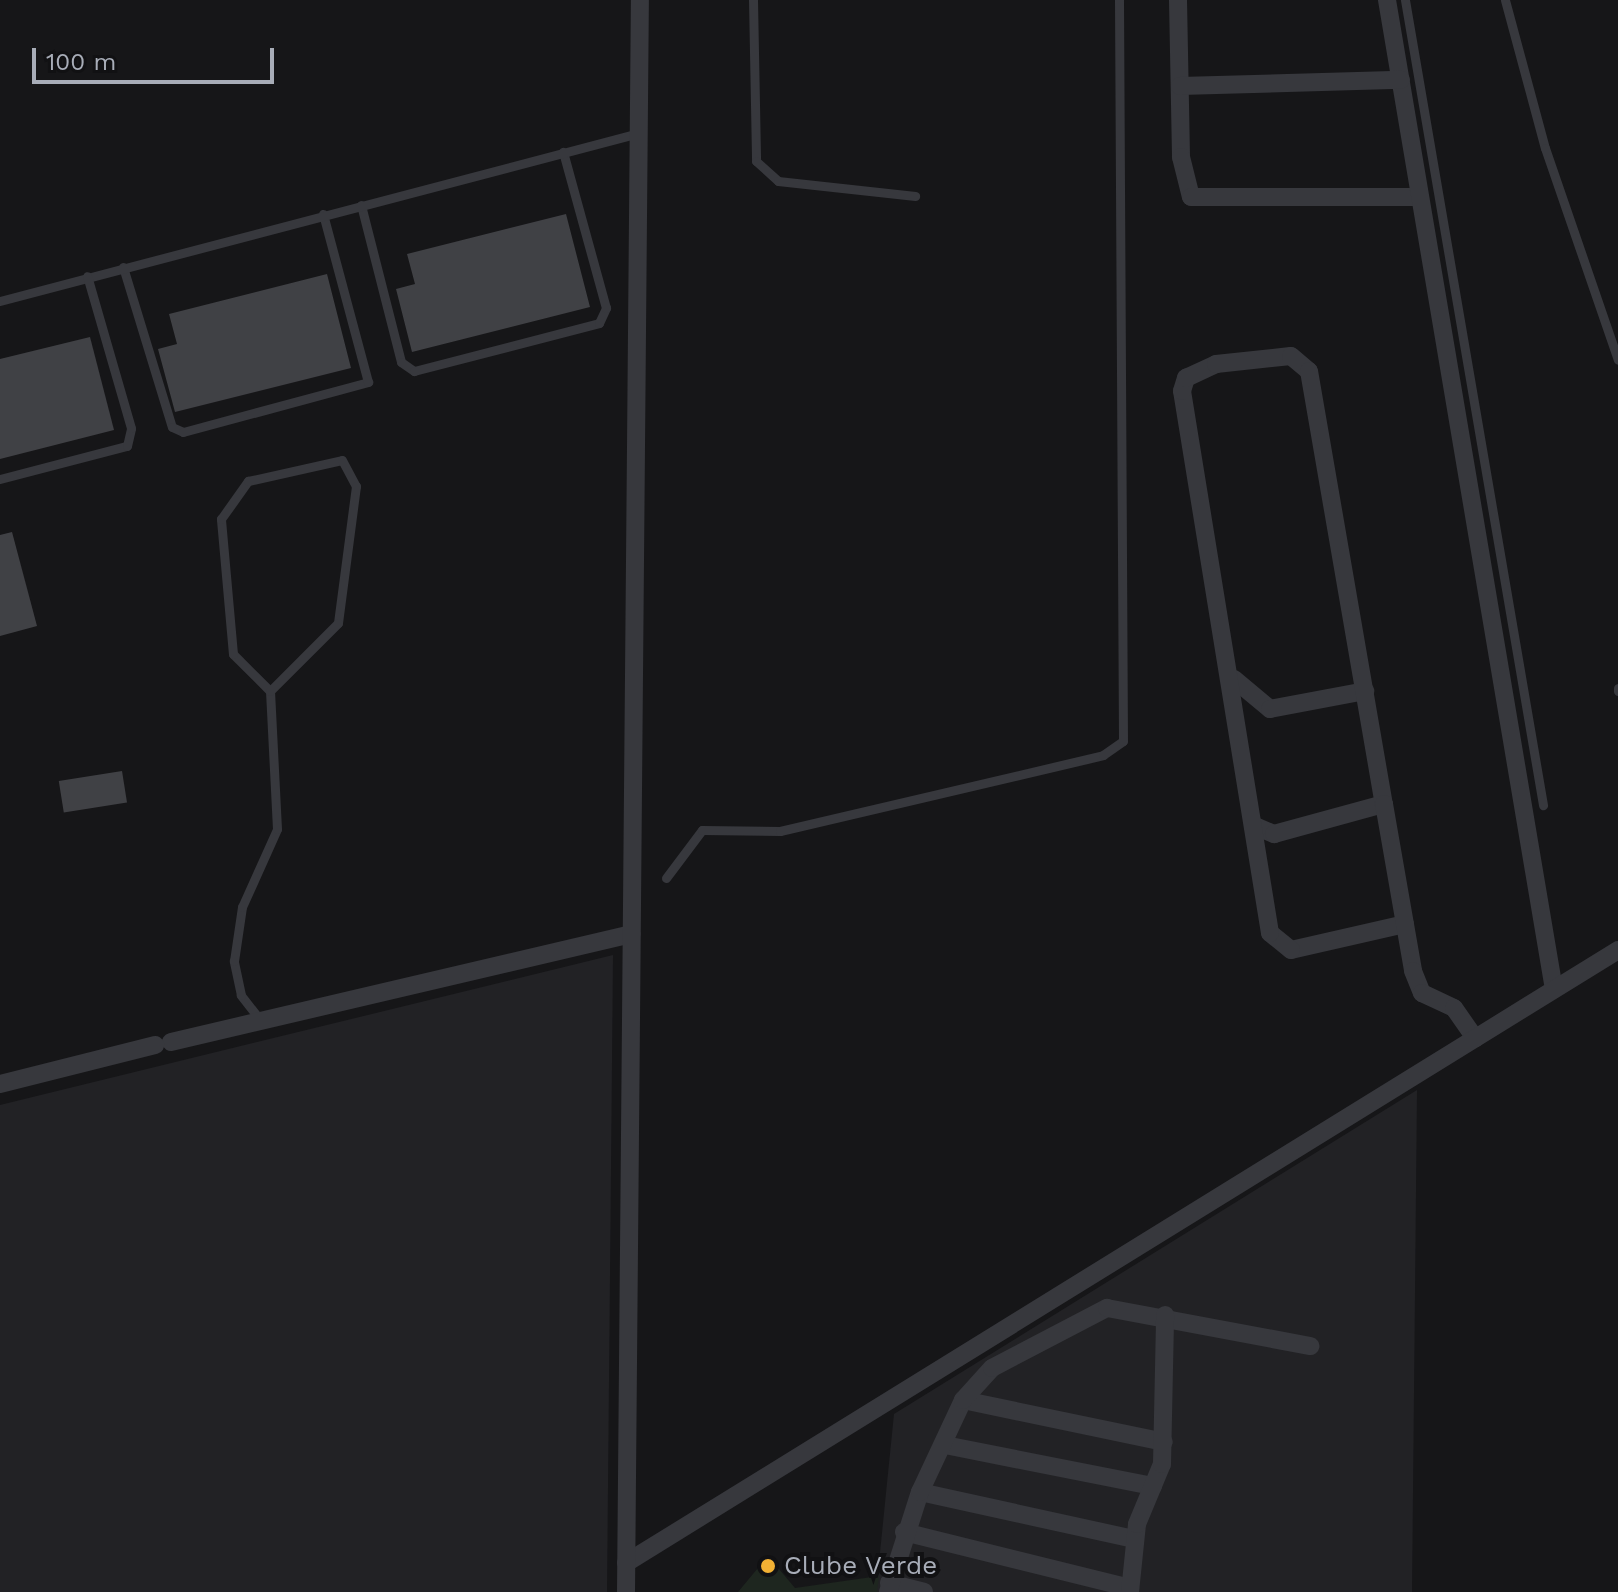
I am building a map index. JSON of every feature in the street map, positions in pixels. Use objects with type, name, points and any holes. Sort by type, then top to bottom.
[{"type":"street","points":[[626,1592],[640,0]]},
{"type":"street","points":[[1178,0],[1181,157],[1191,197],[1417,197]]},
{"type":"street","points":[[1387,0],[1417,197],[1554,989]]},
{"type":"street","points":[[1180,86],[1401,80]]},
{"type":"street","points":[[1405,924],[1291,950],[1276,944],[1182,391],[1186,378],[1216,364],[1291,356],[1309,371],[1405,924],[1422,993],[1454,1008],[1475,1038]]},
{"type":"street","points":[[1232,677],[1253,703],[1270,709],[1365,691]]},
{"type":"street","points":[[1255,826],[1274,834],[1384,804]]},
{"type":"street","points":[[0,1084],[631,934]]},
{"type":"street","points":[[626,1563],[1618,950]]},
{"type":"street","points":[[924,1592],[889,1587],[904,1532],[963,1400],[992,1368],[1093,1312],[1128,1307],[1310,1346]]},
{"type":"street","points":[[904,1532],[1130,1590],[1134,1539],[1153,1486],[1164,1442],[1165,1315]]},
{"type":"street","points":[[963,1400],[1164,1442]]},
{"type":"street","points":[[945,1445],[1153,1486]]},
{"type":"street","points":[[920,1492],[1134,1539]]},
{"type":"lane","points":[[753,0],[756,161],[778,181],[915,196]]},
{"type":"lane","points":[[666,878],[702,830],[780,831],[1103,755],[1123,741],[1119,0]]},
{"type":"lane","points":[[1405,0],[1543,805]]},
{"type":"lane","points":[[1505,0],[1545,148],[1618,360]]},
{"type":"lane","points":[[0,301],[639,133]]},
{"type":"lane","points":[[361,205],[401,362],[414,371],[599,323],[606,308],[563,152]]},
{"type":"lane","points":[[123,267],[172,427],[183,432],[368,382],[323,214]]},
{"type":"lane","points":[[0,479],[127,446],[131,437],[87,276]]},
{"type":"lane","points":[[261,1021],[241,995],[234,961],[242,907],[277,829],[270,691],[233,654],[221,519],[248,481],[342,460],[356,486],[338,623],[270,691]]},
{"type":"shaded area","points":[[613,955],[607,1592],[0,1592],[0,1105]]},
{"type":"shaded area","points":[[1417,1090],[1412,1592],[876,1592],[894,1414]]},
{"type":"shaded area","name":"Clube Verde","points":[[768,1556],[795,1588],[879,1576],[877,1592],[738,1592]]},
{"type":"building","points":[[566,214],[590,307],[412,352],[396,289],[415,284],[407,254]]},
{"type":"building","points":[[327,274],[351,368],[175,412],[158,349],[177,344],[169,314]]},
{"type":"building","points":[[90,337],[114,430],[0,459],[0,359]]},
{"type":"building","points":[[12,532],[37,626],[0,636],[0,535]]},
{"type":"building","points":[[122,771],[127,803],[64,813],[59,781]]},
{"type":"place","name":"Clube Verde","points":[[768,1566]]}]
